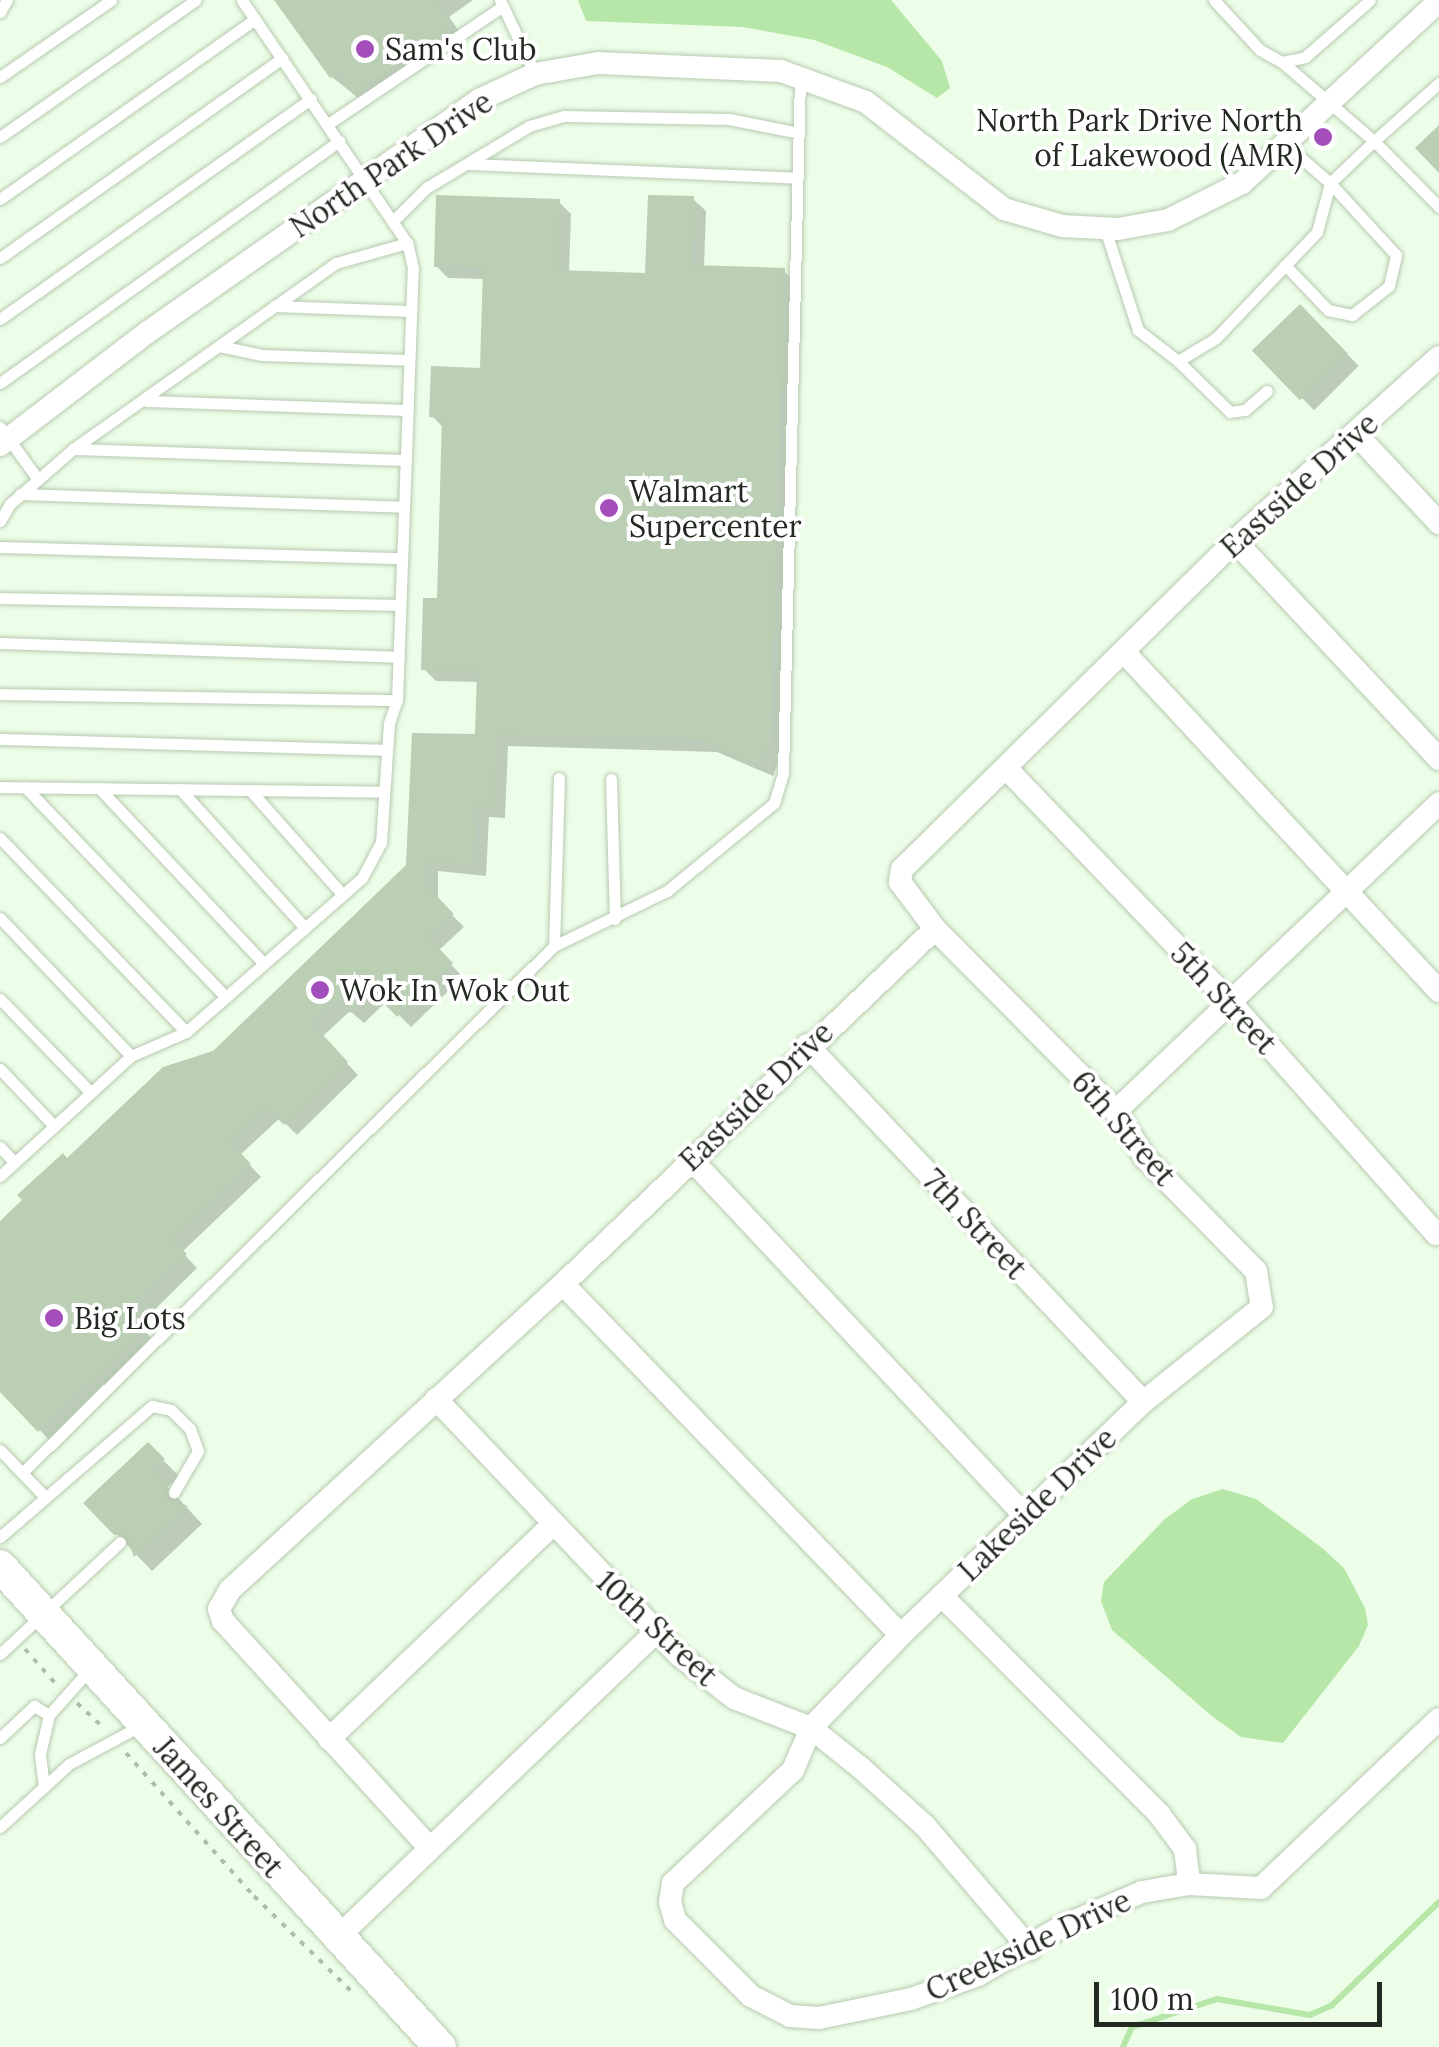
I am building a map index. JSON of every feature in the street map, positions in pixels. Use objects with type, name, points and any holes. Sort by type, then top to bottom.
[{"type":"street","name":"North Park Drive","points":[[3,437],[481,99],[535,74],[598,62],[728,64],[800,76],[866,102],[1004,209],[1033,220],[1105,229],[1193,210],[1242,184],[1439,1]]},
{"type":"street","name":"Eastside Drive","points":[[427,1845],[329,1739],[220,1610],[230,1590],[564,1284],[807,1046],[935,928],[900,882],[902,869],[1235,541],[1439,358]]},
{"type":"street","points":[[1356,434],[1439,523]]},
{"type":"street","points":[[1235,541],[1439,759]]},
{"type":"street","points":[[1124,652],[1439,991]]},
{"type":"street","name":"5th Street","points":[[1006,768],[1231,1003],[1436,1234]]},
{"type":"street","points":[[1116,1111],[1439,803]]},
{"type":"street","name":"6th Street","points":[[935,928],[1116,1111],[1145,1158],[1256,1271],[1263,1289]]},
{"type":"street","name":"7th Street","points":[[807,1046],[1143,1402]]},
{"type":"street","points":[[690,1160],[1025,1516]]},
{"type":"street","points":[[564,1284],[901,1635]]},
{"type":"street","name":"Lakeside Drive","points":[[811,1728],[901,1635],[1143,1402],[1262,1307],[1263,1289]]},
{"type":"street","name":"10th Street","points":[[436,1399],[552,1526],[734,1698],[811,1728],[925,1826],[1030,1949]]},
{"type":"street","points":[[329,1739],[552,1526]]},
{"type":"street","name":"James Street","points":[[0,1566],[92,1667],[130,1733],[338,1937],[440,2047]]},
{"type":"street","points":[[942,1596],[1159,1814],[1185,1849],[1188,1884]]},
{"type":"street","points":[[338,1937],[427,1845],[658,1630]]},
{"type":"street","name":"Creekside Drive","points":[[811,1728],[793,1770],[673,1883],[675,1920],[751,1996],[790,2016],[819,2018],[912,1999],[1030,1949],[1099,1910],[1188,1884],[1261,1888],[1439,1719]]},
{"type":"lane","points":[[0,77],[111,0]]},
{"type":"lane","points":[[0,137],[196,0]]},
{"type":"lane","points":[[0,1176],[131,1056],[186,1032],[343,895],[375,862],[387,750],[397,700],[408,410],[407,243],[242,0]]},
{"type":"lane","points":[[1214,0],[1260,50],[1282,62],[1374,141],[1439,208]]},
{"type":"lane","points":[[1282,62],[1305,57],[1370,0]]},
{"type":"lane","points":[[328,124],[500,4],[535,74]]},
{"type":"lane","points":[[0,199],[255,19]]},
{"type":"lane","points":[[0,258],[282,58]]},
{"type":"lane","points":[[22,1473],[554,946],[667,890],[742,834],[774,803],[783,773],[800,76]]},
{"type":"lane","points":[[1178,361],[1216,338],[1316,232],[1330,183],[1439,82]]},
{"type":"lane","points":[[0,318],[310,100]]},
{"type":"lane","points":[[393,221],[426,188],[529,126],[564,116],[729,119],[799,133]]},
{"type":"lane","points":[[0,382],[340,141]]},
{"type":"lane","points":[[1285,265],[1328,310],[1352,316],[1389,286],[1396,255],[1330,183],[1286,145]]},
{"type":"lane","points":[[469,164],[798,178]]},
{"type":"lane","points":[[1105,229],[1138,330],[1178,361],[1230,412],[1244,410],[1267,391]]},
{"type":"lane","points":[[0,521],[36,478],[73,448],[146,401],[274,306],[356,252],[407,243]]},
{"type":"lane","points":[[274,306],[410,311]]},
{"type":"lane","points":[[220,346],[262,355],[409,360]]},
{"type":"lane","points":[[146,401],[408,410]]},
{"type":"lane","points":[[3,437],[36,478]]},
{"type":"lane","points":[[73,448],[406,460]]},
{"type":"lane","points":[[20,494],[404,507]]},
{"type":"lane","points":[[0,547],[402,558]]},
{"type":"lane","points":[[0,598],[400,605]]},
{"type":"lane","points":[[0,643],[399,657]]},
{"type":"lane","points":[[0,694],[397,700]]},
{"type":"lane","points":[[0,739],[387,750]]},
{"type":"lane","points":[[554,946],[559,778]]},
{"type":"lane","points":[[611,779],[615,919]]},
{"type":"lane","points":[[0,787],[384,792]]},
{"type":"lane","points":[[25,787],[226,997]]},
{"type":"lane","points":[[99,788],[264,964]]},
{"type":"lane","points":[[180,789],[305,928]]},
{"type":"lane","points":[[250,790],[343,895]]},
{"type":"lane","points":[[0,838],[186,1032]]},
{"type":"lane","points":[[0,918],[131,1056]]},
{"type":"lane","points":[[0,998],[90,1092]]},
{"type":"lane","points":[[0,1069],[54,1126]]},
{"type":"lane","points":[[0,1147],[14,1162]]},
{"type":"lane","points":[[0,1537],[152,1406],[171,1410],[190,1428],[198,1451],[174,1492]]},
{"type":"lane","points":[[0,1450],[45,1497]]},
{"type":"lane","points":[[0,1654],[120,1542]]},
{"type":"lane","points":[[44,1786],[40,1754],[49,1714],[92,1667]]},
{"type":"lane","points":[[0,1738],[34,1706],[49,1714]]},
{"type":"lane","points":[[0,1827],[70,1764],[130,1733]]},
{"type":"path","points":[[17,1639],[68,1694],[130,1733],[254,1896],[365,2005]]},
{"type":"shaded area","points":[[578,0],[891,0],[942,61],[950,88],[937,98],[887,67],[814,40],[743,27],[586,21]]},
{"type":"shaded area","points":[[1223,1489],[1256,1499],[1321,1547],[1344,1568],[1365,1608],[1368,1625],[1359,1646],[1283,1743],[1241,1737],[1213,1717],[1112,1630],[1101,1601],[1104,1582],[1165,1519],[1192,1499]]},
{"type":"building","name":"Sam's Club","points":[[274,0],[436,0],[454,26],[354,95],[338,73],[330,78]]},
{"type":"building","points":[[1439,125],[1439,173],[1415,148]]},
{"type":"building","name":"Walmart Supercenter","points":[[436,195],[560,199],[558,270],[645,273],[648,195],[694,196],[692,265],[785,268],[770,743],[760,766],[703,740],[497,735],[494,807],[477,806],[475,866],[427,860],[427,886],[454,914],[428,937],[453,963],[397,1017],[373,992],[350,1013],[337,1000],[312,1023],[348,1062],[284,1125],[267,1107],[230,1142],[251,1164],[172,1239],[187,1254],[129,1311],[146,1330],[38,1432],[0,1392],[0,1221],[22,1200],[17,1195],[63,1153],[67,1158],[163,1067],[213,1051],[406,865],[412,733],[475,734],[477,671],[421,670],[423,598],[437,598],[442,418],[429,417],[431,366],[480,368],[483,268],[434,267]]},
{"type":"building","points":[[1300,304],[1348,354],[1300,400],[1252,351]]},
{"type":"building","points":[[148,1442],[165,1459],[154,1470],[168,1485],[166,1497],[188,1506],[134,1557],[126,1535],[114,1535],[83,1503]]},
{"type":"waterway","points":[[1123,2047],[1132,2027],[1217,1999],[1310,2015],[1332,2005],[1439,1902]]},
{"type":"place","name":"Sam's Club","points":[[365,49]]},
{"type":"place","name":"North Park Drive North of Lakewood (AMR)","points":[[1323,137]]},
{"type":"place","name":"Walmart Supercenter","points":[[609,508]]},
{"type":"place","name":"Wok In Wok Out","points":[[320,990]]},
{"type":"place","name":"Big Lots","points":[[54,1318]]}]
